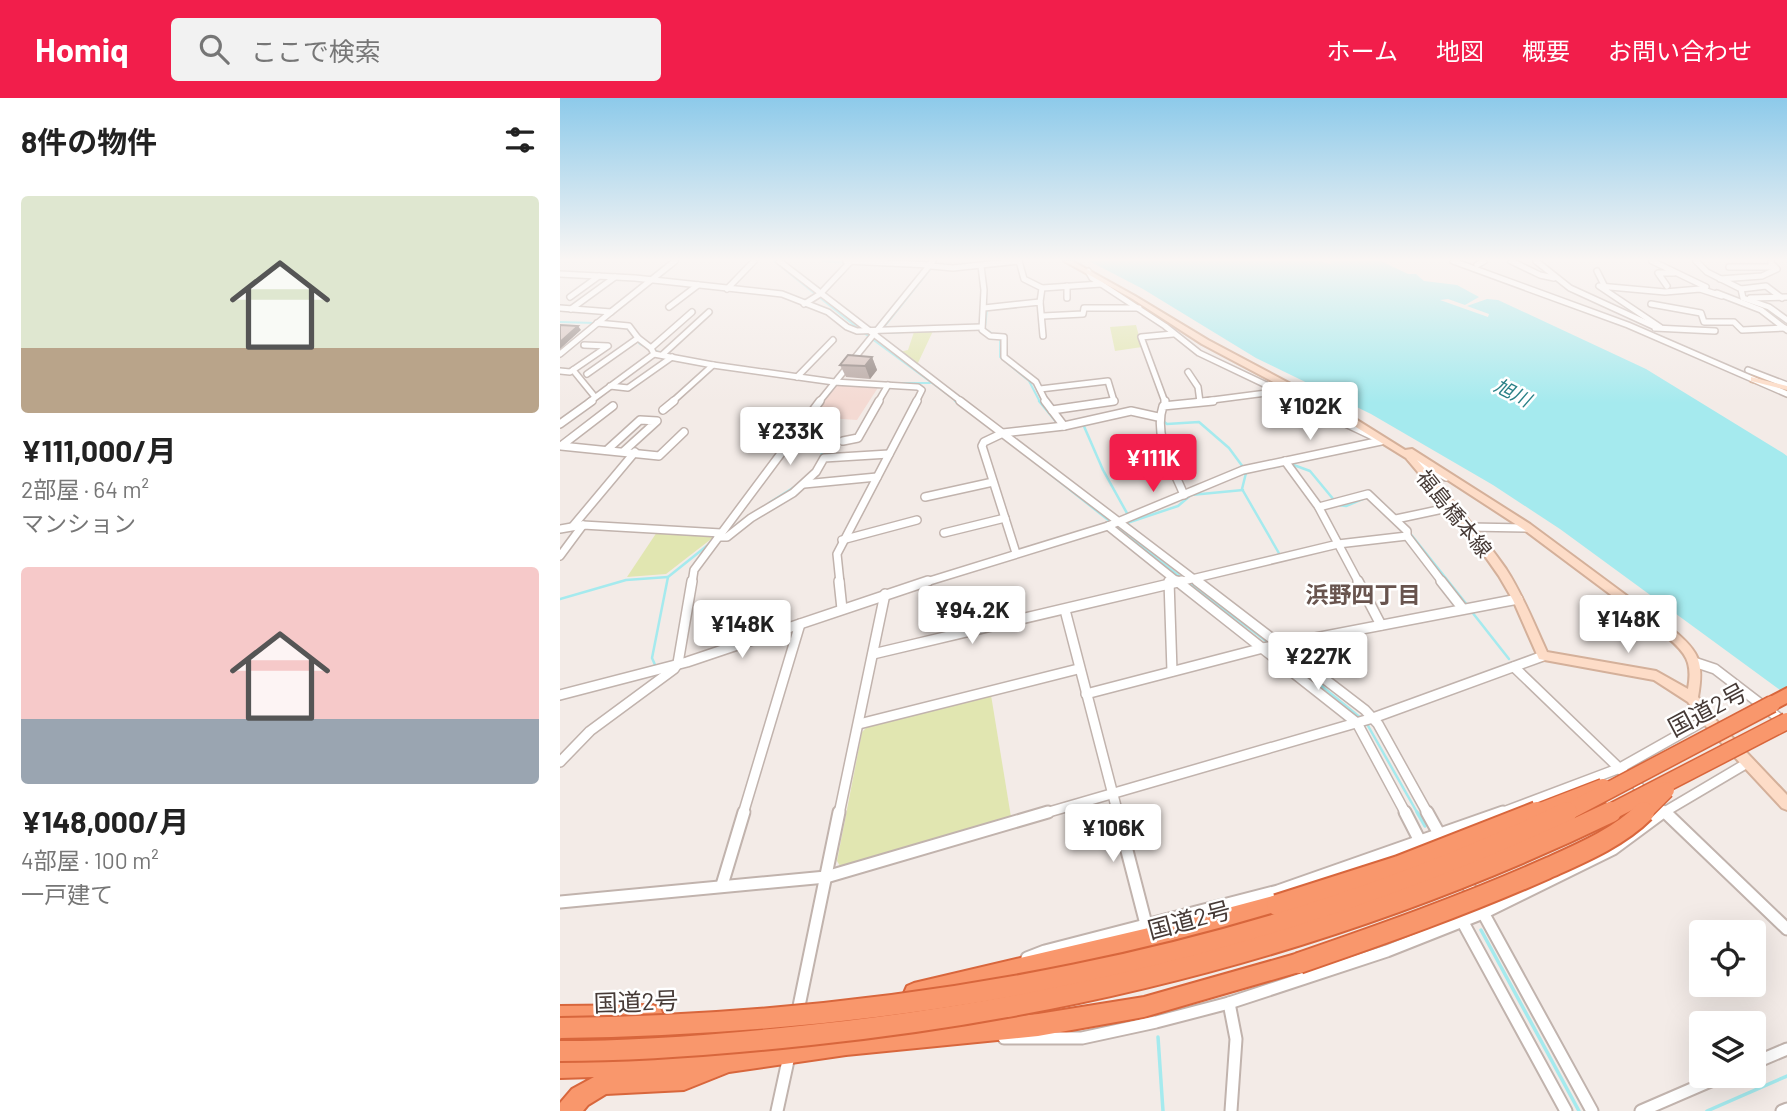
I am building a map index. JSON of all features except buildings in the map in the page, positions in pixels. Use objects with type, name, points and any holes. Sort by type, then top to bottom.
[{"type":"highway","name":"国道2号","points":[[560,1028],[712,1024],[819,1014],[986,991],[1166,954],[1320,909],[1422,874],[1558,817],[1624,774],[1787,695]]},
{"type":"highway","points":[[560,1051],[682,1047],[927,1022],[1041,1003],[1171,973],[1252,950],[1432,891],[1511,859],[1675,782],[1787,722]]},
{"type":"highway","points":[[560,1016],[736,1012],[913,993],[983,978],[1174,933],[1315,895],[1520,819],[1624,774]]},
{"type":"highway","points":[[560,1067],[732,1062],[846,1044],[1038,1026],[1144,1007],[1299,964],[1422,921],[1574,856],[1632,824],[1675,782]]},
{"type":"highway","points":[[560,1042],[793,1037],[846,1044]]},
{"type":"highway","points":[[568,1111],[583,1092],[601,1082],[686,1079],[732,1062]]},
{"type":"main road","name":"福島橋本線","points":[[1149,308],[1205,342],[1346,417],[1377,439],[1409,456],[1469,527],[1503,573],[1544,656]]},
{"type":"main road","points":[[1754,379],[1787,387]]},
{"type":"main road","points":[[1346,417],[1460,482],[1575,559],[1675,639],[1694,662],[1696,674],[1692,698]]},
{"type":"main road","points":[[1544,656],[1656,676],[1692,698],[1707,719],[1787,804]]},
{"type":"street","points":[[563,308],[611,312]]},
{"type":"street","points":[[560,355],[616,308]]},
{"type":"street","points":[[818,308],[848,327],[869,334],[981,327]]},
{"type":"street","points":[[836,308],[1120,523],[1183,582],[1272,646],[1365,721],[1421,843],[1566,1111]]},
{"type":"street","points":[[560,762],[590,732],[666,677],[678,663],[694,570],[869,334],[892,308]]},
{"type":"street","points":[[985,308],[981,327],[986,334],[1004,337],[1004,357],[1036,382],[1063,425]]},
{"type":"street","points":[[1042,308],[1043,336]]},
{"type":"street","points":[[1042,316],[1083,314],[1084,308]]},
{"type":"street","points":[[1139,308],[1199,353],[1377,439]]},
{"type":"street","points":[[1582,308],[1660,338],[1787,394]]},
{"type":"street","points":[[1600,308],[1656,328]]},
{"type":"street","points":[[1614,308],[1656,328]]},
{"type":"street","points":[[1629,308],[1656,328]]},
{"type":"street","points":[[1675,308],[1701,313],[1703,322],[1734,322],[1742,330],[1786,329]]},
{"type":"street","points":[[1756,308],[1786,329]]},
{"type":"street","points":[[1771,308],[1787,320]]},
{"type":"street","points":[[657,353],[692,312]]},
{"type":"street","points":[[560,424],[709,312]]},
{"type":"street","points":[[597,323],[629,326],[635,339],[657,353],[672,357],[834,382],[918,387],[922,390],[842,540],[836,565],[842,609]]},
{"type":"street","points":[[1628,325],[1715,331]]},
{"type":"street","points":[[1173,334],[1141,337],[1164,394],[1165,404],[1158,416],[1164,444],[1184,495]]},
{"type":"street","points":[[1660,338],[1707,353],[1787,387]]},
{"type":"street","points":[[587,374],[635,339]]},
{"type":"street","points":[[797,377],[833,340]]},
{"type":"street","points":[[560,372],[573,370],[608,346],[584,345]]},
{"type":"street","points":[[611,386],[628,388],[672,357]]},
{"type":"street","points":[[663,410],[713,365]]},
{"type":"street","points":[[573,370],[595,397]]},
{"type":"street","points":[[1188,372],[1198,387],[1200,402]]},
{"type":"street","points":[[1040,389],[1108,381],[1114,401],[1052,410]]},
{"type":"street","points":[[843,441],[858,438],[888,385]]},
{"type":"street","points":[[1165,404],[1281,391]]},
{"type":"street","points":[[613,406],[561,446],[659,456],[684,432]]},
{"type":"street","points":[[1016,553],[982,446],[1001,434],[1083,422],[1131,411],[1158,416]]},
{"type":"street","points":[[607,450],[640,420],[657,421],[624,451]]},
{"type":"street","points":[[560,695],[731,649],[885,594],[1120,523],[1244,470],[1286,463],[1377,439]]},
{"type":"street","points":[[573,526],[633,453]]},
{"type":"street","points":[[560,529],[583,525],[719,538],[804,484],[817,472],[824,458],[890,454]]},
{"type":"street","points":[[1409,456],[1435,473],[1460,482]]},
{"type":"street","points":[[1286,463],[1319,507],[1381,625]]},
{"type":"street","points":[[804,484],[877,477]]},
{"type":"street","points":[[925,497],[993,482]]},
{"type":"street","points":[[1319,507],[1371,496],[1397,519],[1407,531],[1407,536],[1466,608]]},
{"type":"street","points":[[1397,519],[1452,507]]},
{"type":"street","points":[[944,533],[1005,519]]},
{"type":"street","points":[[842,540],[917,520]]},
{"type":"street","points":[[1120,523],[1169,573],[1272,646],[1365,721],[1441,836],[1592,1111]]},
{"type":"street","points":[[560,556],[583,525]]},
{"type":"street","points":[[1469,527],[1528,528]]},
{"type":"street","points":[[873,654],[1338,544],[1407,536]]},
{"type":"street","points":[[1171,671],[1183,582]]},
{"type":"street","points":[[799,1006],[885,594]]},
{"type":"street","points":[[1086,694],[1272,646],[1518,599]]},
{"type":"street","points":[[1065,610],[1078,669],[1146,924]]},
{"type":"street","points":[[722,885],[800,624]]},
{"type":"street","points":[[560,902],[826,877],[1365,721],[1544,656]]},
{"type":"street","points":[[1694,662],[1715,669],[1787,722]]},
{"type":"street","points":[[1514,667],[1787,929]]},
{"type":"street","points":[[859,724],[1078,669]]},
{"type":"street","points":[[983,978],[1045,950],[1278,891],[1624,774],[1707,719]]},
{"type":"street","points":[[937,1035],[1048,1040],[1082,1038],[1229,1003],[1375,954],[1483,913],[1613,849],[1664,812],[1749,762]]},
{"type":"street","points":[[1229,1003],[1236,1039],[1231,1111]]},
{"type":"street","points":[[1766,1058],[1787,1049]]},
{"type":"street","points":[[777,1111],[789,1054]]},
{"type":"street","points":[[1641,1111],[1694,1088]]},
{"type":"shaded area","points":[[836,384],[879,386],[857,420],[813,417]]},
{"type":"green space","points":[[1136,325],[1142,347],[1115,351],[1110,327]]},
{"type":"green space","points":[[933,331],[917,365],[899,352],[908,350],[914,332]]},
{"type":"green space","points":[[657,532],[715,536],[666,574],[627,577]]},
{"type":"green space","points":[[991,695],[1011,817],[840,866],[837,861],[862,732],[869,725]]},
{"type":"water","name":"旭川","points":[[1175,308],[1463,308],[1488,317],[1489,314],[1473,308],[1516,308],[1646,369],[1783,453],[1787,456],[1787,695],[1560,529],[1493,485],[1371,414],[1256,358]]},
{"type":"waterway","points":[[833,308],[859,329]]},
{"type":"waterway","points":[[883,328],[899,308]]},
{"type":"waterway","points":[[985,327],[987,310]]},
{"type":"waterway","points":[[560,322],[595,323]]},
{"type":"waterway","points":[[626,327],[640,344],[661,353]]},
{"type":"waterway","points":[[984,328],[1000,339],[1000,357],[1029,381],[1040,402]]},
{"type":"waterway","points":[[883,333],[904,332]]},
{"type":"waterway","points":[[864,333],[958,402]]},
{"type":"waterway","points":[[898,383],[930,383]]},
{"type":"waterway","points":[[955,401],[960,404]]},
{"type":"waterway","points":[[1039,401],[1058,424]]},
{"type":"waterway","points":[[1163,421],[1167,424],[1199,422],[1229,448],[1243,467]]},
{"type":"waterway","points":[[1083,424],[1103,470],[1128,515]]},
{"type":"waterway","points":[[807,428],[806,430],[825,436],[821,458]]},
{"type":"waterway","points":[[1291,464],[1310,471],[1334,500]]},
{"type":"waterway","points":[[1270,468],[1284,465]]},
{"type":"waterway","points":[[1045,470],[1183,579]]},
{"type":"waterway","points":[[1243,490],[1246,473]]},
{"type":"waterway","points":[[769,503],[796,486]]},
{"type":"waterway","points":[[1124,524],[1178,506],[1191,495],[1243,490]]},
{"type":"waterway","points":[[1243,490],[1280,555]]},
{"type":"waterway","points":[[1338,505],[1346,506],[1365,498]]},
{"type":"waterway","points":[[1378,499],[1391,511]]},
{"type":"waterway","points":[[724,536],[743,520]]},
{"type":"waterway","points":[[1409,532],[1468,606]]},
{"type":"waterway","points":[[668,577],[713,541]]},
{"type":"waterway","points":[[560,599],[626,580],[668,577]]},
{"type":"waterway","points":[[656,667],[652,658],[668,577]]},
{"type":"waterway","points":[[1189,583],[1270,644]]},
{"type":"waterway","points":[[1472,612],[1509,659]]},
{"type":"waterway","points":[[1275,648],[1362,719]]},
{"type":"waterway","points":[[1367,724],[1418,814]]},
{"type":"waterway","points":[[1417,812],[1425,826]]},
{"type":"waterway","points":[[1481,930],[1579,1111]]},
{"type":"waterway","points":[[1158,1037],[1163,1111]]},
{"type":"waterway","points":[[1707,1111],[1787,1076]]},
{"type":"district","name":"浜野四丁目","points":[[1363,594]]}]
